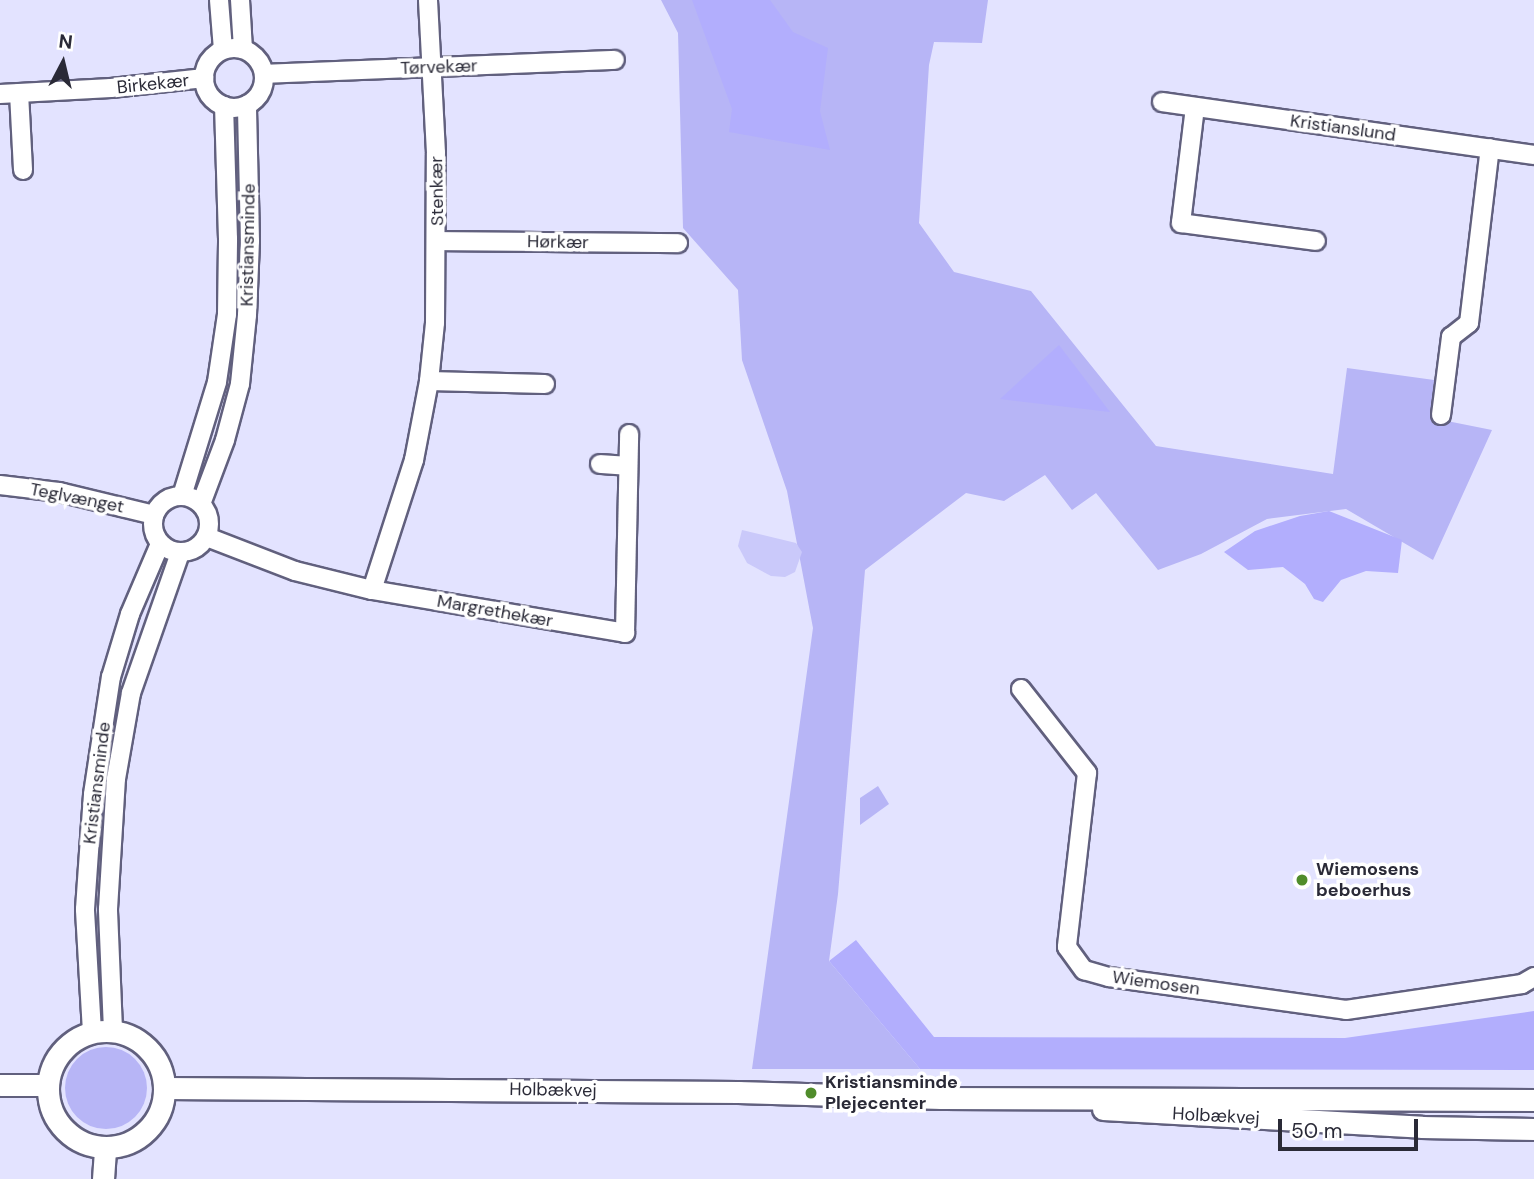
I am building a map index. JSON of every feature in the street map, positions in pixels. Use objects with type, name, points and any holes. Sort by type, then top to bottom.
[{"type":"street","points":[[219,0],[223,50]]},
{"type":"street","points":[[240,0],[243,49]]},
{"type":"street","name":"Stenkær","points":[[372,590],[414,460],[429,381],[438,241],[433,67],[428,0]]},
{"type":"street","points":[[243,49],[260,62],[264,74],[263,88],[247,105],[224,106],[207,90],[204,78],[214,56],[223,50],[243,49]]},
{"type":"street","name":"Tørvekær","points":[[264,74],[615,60]]},
{"type":"street","name":"Birkekær","points":[[0,94],[204,78]]},
{"type":"street","points":[[19,93],[23,170]]},
{"type":"street","name":"Kristianslund","points":[[1162,102],[1534,155]]},
{"type":"street","name":"Kristiansminde","points":[[201,504],[225,440],[240,384],[247,315],[250,241],[247,105]]},
{"type":"street","name":"Kristiansminde","points":[[182,496],[217,382],[226,314],[228,239],[224,106]]},
{"type":"street","points":[[1195,107],[1181,223],[1316,242]]},
{"type":"street","points":[[1441,415],[1451,337],[1469,323],[1490,148]]},
{"type":"street","name":"Hørkær","points":[[438,241],[678,243]]},
{"type":"street","points":[[429,381],[545,384]]},
{"type":"street","name":"Margrethekær","points":[[207,537],[295,571],[372,590],[625,633],[629,435]]},
{"type":"street","points":[[600,464],[628,466]]},
{"type":"street","name":"Teglvænget","points":[[0,485],[59,492],[154,515]]},
{"type":"street","points":[[182,496],[201,504],[207,513],[207,537],[192,551],[180,553],[160,544],[152,527],[160,504],[172,497],[182,496]]},
{"type":"street","name":"Kristiansminde","points":[[102,1031],[85,909],[93,794],[111,677],[130,614],[160,544]]},
{"type":"street","name":"Kristiansminde","points":[[102,1031],[116,779],[131,693],[180,553]]},
{"type":"street","name":"Wiemosen","points":[[1021,690],[1087,773],[1067,947],[1084,970],[1109,977],[1346,1010],[1522,984],[1534,977]]},
{"type":"street","points":[[102,1031],[133,1037],[149,1049],[160,1067],[164,1088],[162,1105],[155,1121],[143,1134],[128,1143],[105,1147],[86,1144],[69,1135],[57,1121],[49,1104],[47,1085],[51,1067],[61,1051],[75,1039],[102,1031]]},
{"type":"street","points":[[0,1084],[47,1085]]},
{"type":"street","name":"Holbækvej","points":[[164,1088],[738,1092],[941,1098],[1534,1100]]},
{"type":"street","name":"Holbækvej","points":[[941,1098],[1421,1127],[1534,1129]]},
{"type":"street","points":[[103,1179],[105,1147]]},
{"type":"shaded area","points":[[661,0],[988,0],[982,43],[934,42],[929,65],[919,223],[954,272],[1031,291],[1156,446],[1333,474],[1347,368],[1434,380],[1432,418],[1492,430],[1433,560],[1346,509],[1267,519],[1201,554],[1158,570],[1096,493],[1072,510],[1045,475],[1004,501],[966,493],[865,570],[838,894],[829,961],[920,1069],[752,1069],[813,628],[787,491],[742,360],[738,290],[683,228],[678,33]]},
{"type":"shaded area","points":[[692,0],[770,0],[793,32],[828,48],[820,111],[830,150],[729,132],[732,109]]},
{"type":"shaded area","points":[[1059,345],[1110,412],[1000,399]]},
{"type":"shaded area","points":[[1329,511],[1402,540],[1398,573],[1366,571],[1341,580],[1323,602],[1314,599],[1305,584],[1283,567],[1248,570],[1224,552],[1255,531],[1300,516]]},
{"type":"shaded area","points":[[742,530],[796,543],[802,552],[795,572],[785,577],[771,576],[747,563],[738,546]]},
{"type":"shaded area","points":[[878,786],[889,804],[860,825],[860,798]]},
{"type":"shaded area","points":[[856,940],[934,1037],[1345,1038],[1534,1011],[1534,1070],[920,1069],[829,961]]},
{"type":"shaded area","points":[[106,1047],[122,1050],[135,1059],[144,1072],[147,1088],[144,1104],[135,1117],[122,1126],[106,1129],[90,1126],[77,1117],[68,1104],[65,1088],[68,1072],[77,1059],[90,1050]]},
{"type":"place","name":"Wiemosens beboerhus","points":[[1302,880]]},
{"type":"place","name":"Kristiansminde Plejecenter","points":[[811,1093]]}]
